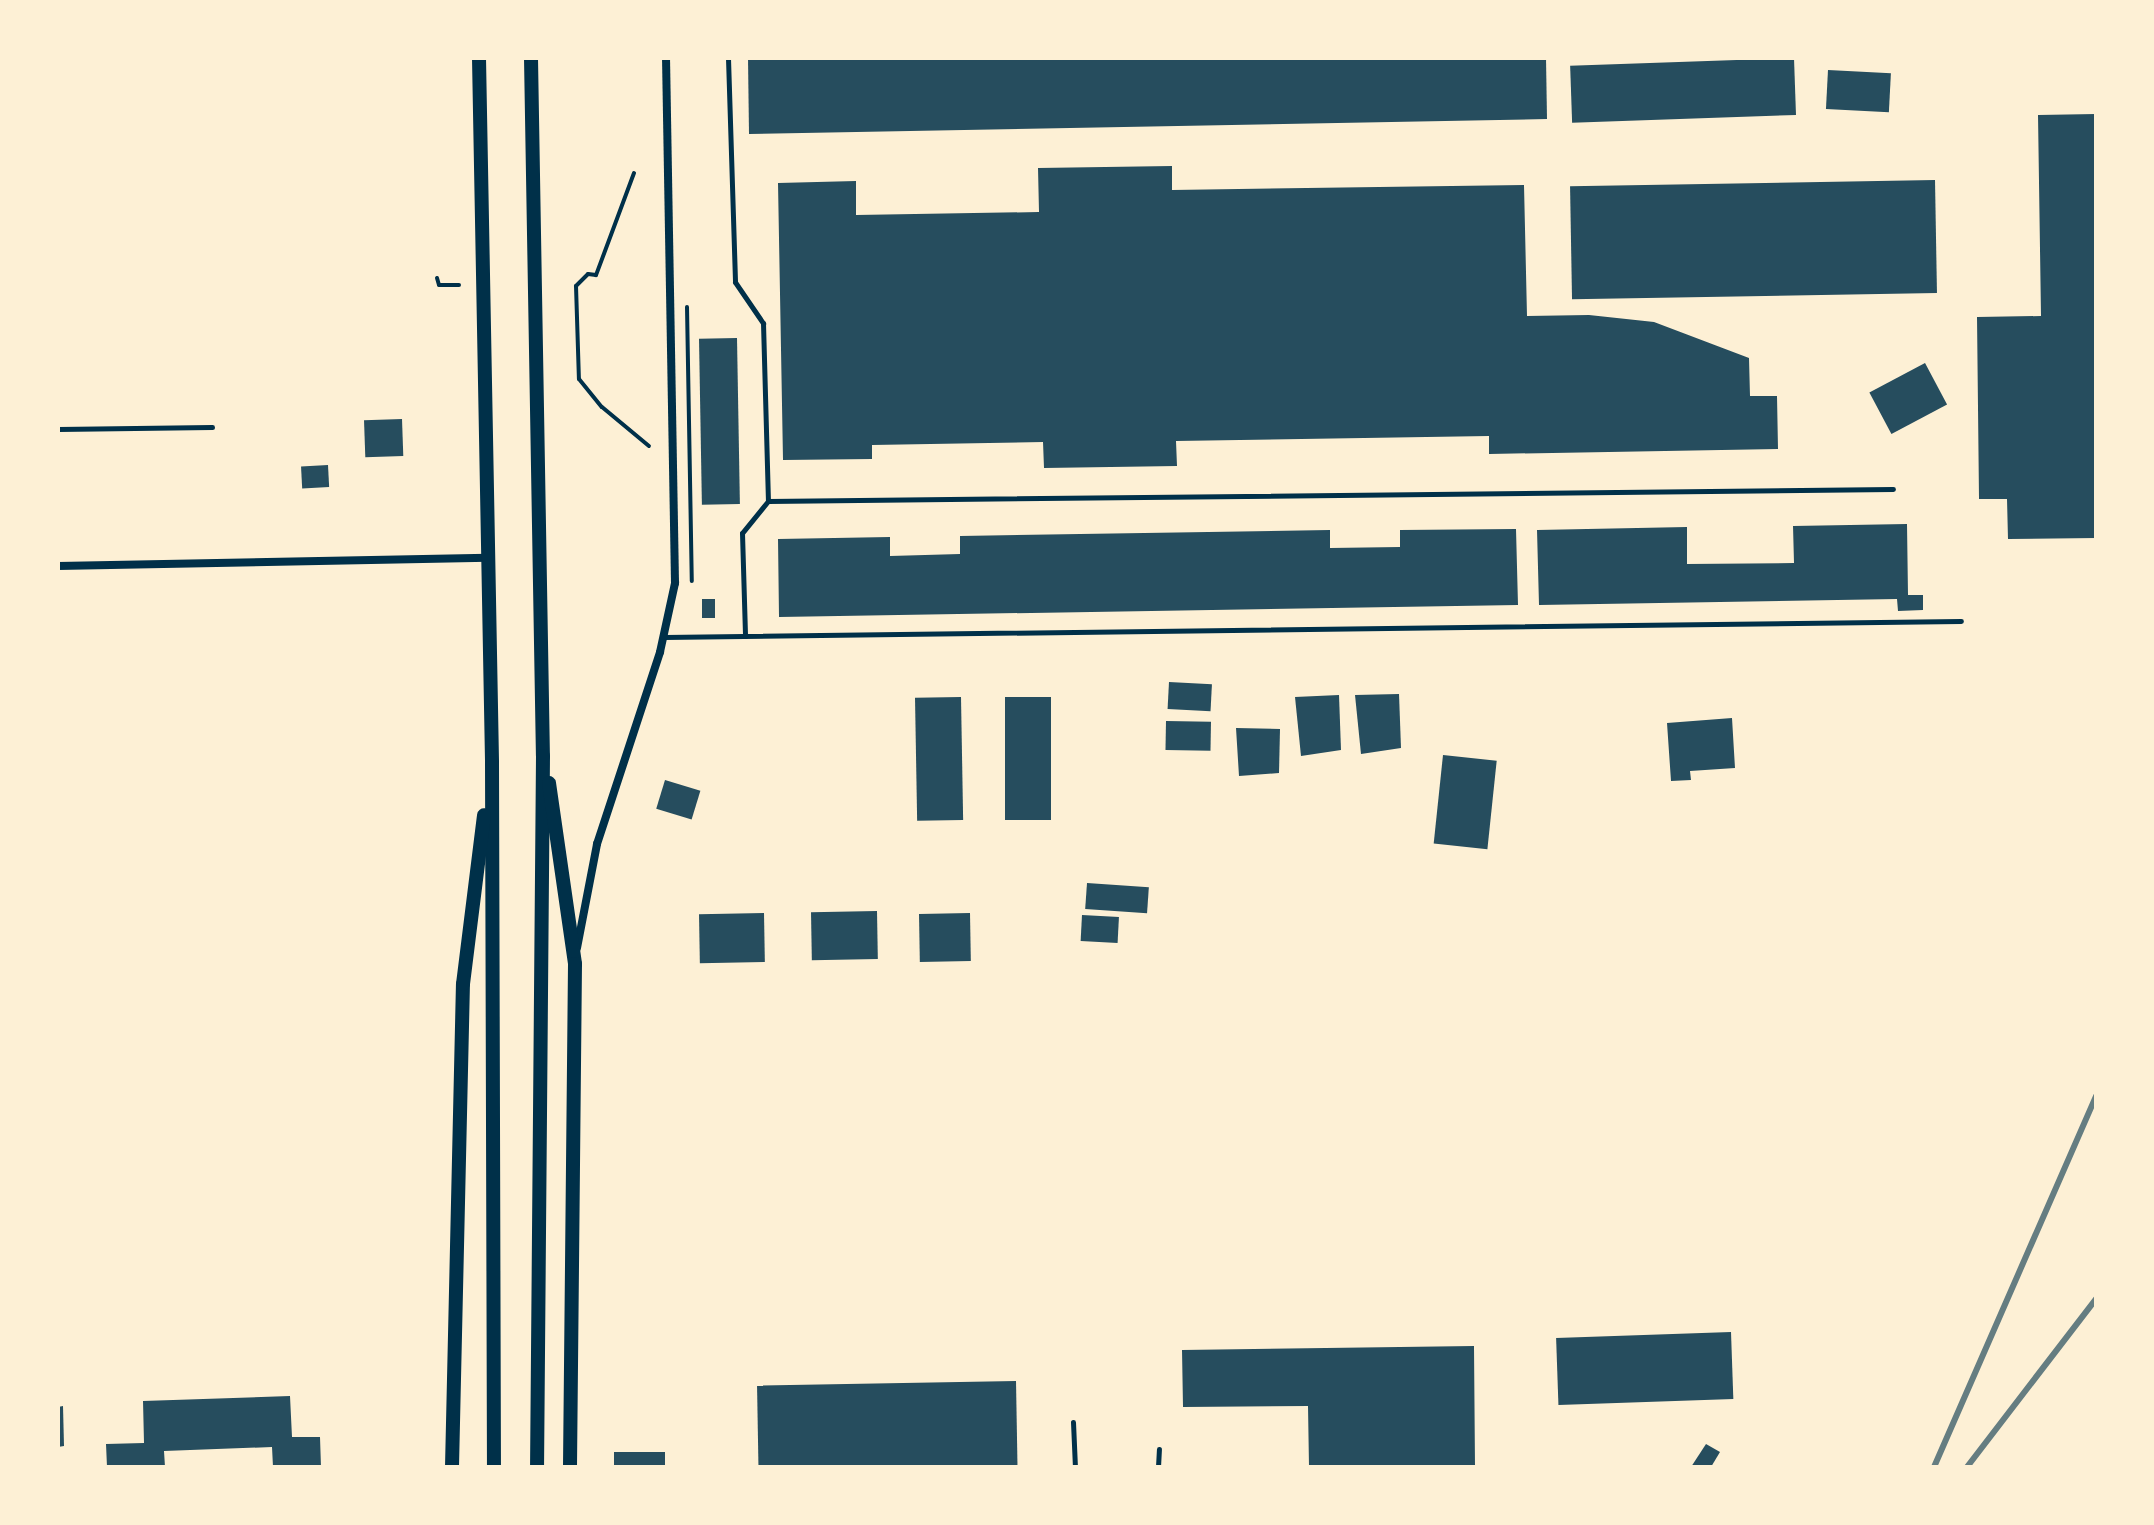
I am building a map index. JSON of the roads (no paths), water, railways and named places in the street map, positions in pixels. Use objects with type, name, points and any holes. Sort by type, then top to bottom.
[{"type":"main road","points":[[479,58],[492,763],[494,1467]]},
{"type":"main road","points":[[531,58],[543,756],[535,1313],[537,1467]]},
{"type":"main road","points":[[543,756],[562,847],[575,964],[570,1467]]},
{"type":"main road","points":[[452,1467],[463,984],[492,763]]},
{"type":"street","points":[[575,964],[597,844],[664,637],[677,544],[666,58]]},
{"type":"street","points":[[58,566],[488,558]]},
{"type":"lane","points":[[728,58],[735,282],[763,323],[768,501],[742,533],[745,636]]},
{"type":"lane","points":[[58,429],[212,427]]},
{"type":"lane","points":[[768,501],[1893,489]]},
{"type":"lane","points":[[664,637],[1961,621]]},
{"type":"lane","points":[[1073,1422],[1075,1467]]},
{"type":"lane","points":[[1158,1467],[1159,1449]]},
{"type":"railway","points":[[1934,1467],[2096,1096]]},
{"type":"railway","points":[[1967,1467],[2096,1299]]}]
